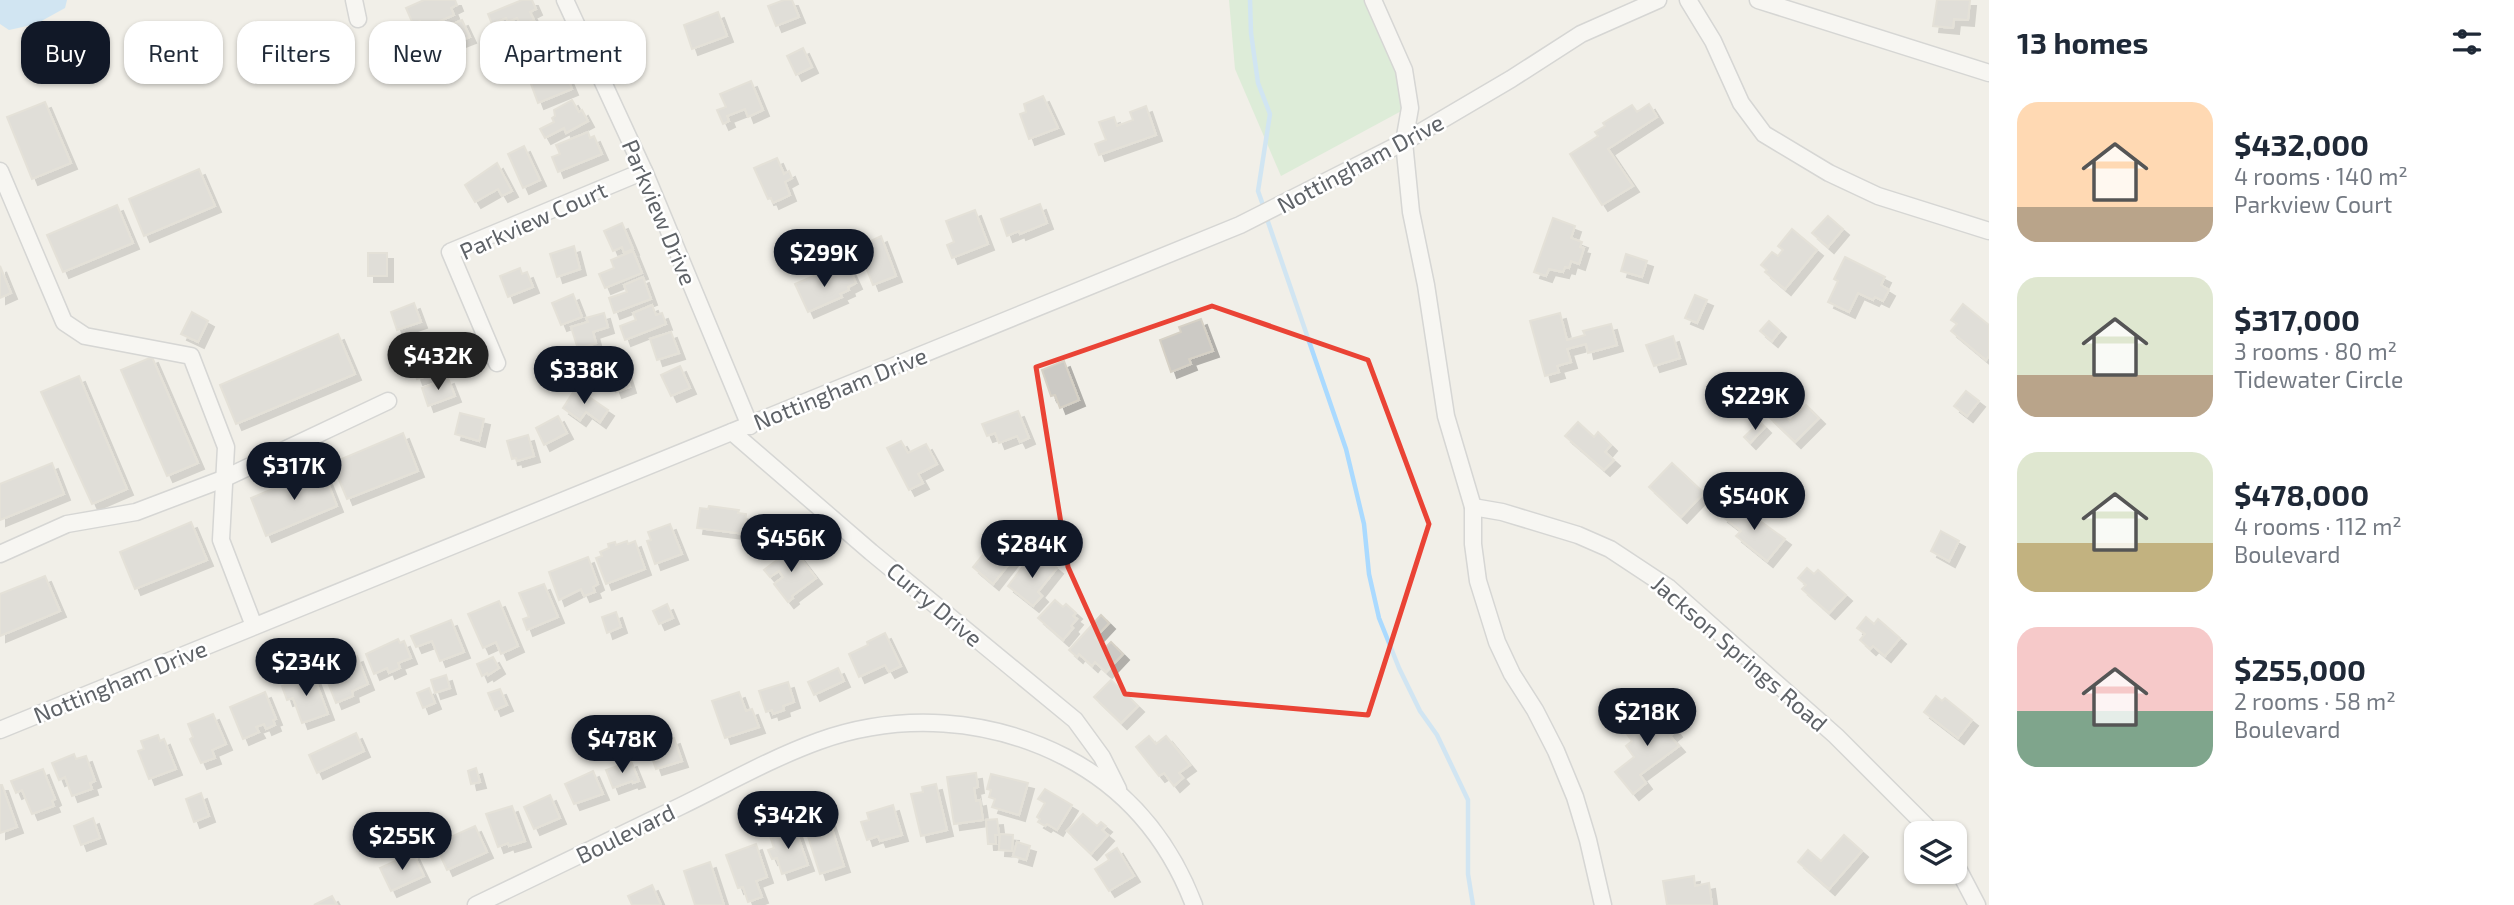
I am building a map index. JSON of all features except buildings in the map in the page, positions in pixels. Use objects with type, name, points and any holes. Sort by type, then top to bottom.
[{"type":"street","points":[[354,0],[358,19]]},
{"type":"street","name":"Parkview Drive","points":[[565,0],[644,171],[750,426]]},
{"type":"street","points":[[1373,0],[1404,70],[1410,108],[1404,142],[1411,212],[1426,285],[1446,416],[1473,507],[1473,544],[1485,609],[1512,674],[1535,710],[1575,797],[1603,905]]},
{"type":"street","name":"Nottingham Drive","points":[[0,730],[750,426],[1256,217],[1404,142],[1581,34],[1658,0]]},
{"type":"street","points":[[1688,0],[1713,41],[1741,103],[1764,134],[1829,173],[1878,197],[1989,231]]},
{"type":"street","points":[[1758,0],[1989,73]]},
{"type":"street","points":[[0,171],[64,322],[85,336],[191,356],[226,447],[221,540],[254,626]]},
{"type":"street","name":"Parkview Court","points":[[497,363],[450,252],[644,171]]},
{"type":"street","points":[[0,554],[67,524],[135,512],[223,479],[388,401]]},
{"type":"street","name":"Curry Drive","points":[[732,432],[1074,720],[1102,757],[1119,792]]},
{"type":"street","name":"Jackson Springs Road","points":[[1473,507],[1502,512],[1578,535],[1610,549],[1669,588],[1836,736],[1921,821]]},
{"type":"street","name":"Boulevard","points":[[476,905],[816,742],[857,729],[906,723],[955,724],[1004,733],[1077,763],[1119,792],[1154,832],[1194,905]]},
{"type":"street","points":[[1966,884],[1977,905]]},
{"type":"highlighted area","points":[[1212,306],[1368,360],[1429,524],[1368,715],[1125,694],[1068,567],[1036,367]]},
{"type":"green space","points":[[1229,0],[1365,0],[1418,102],[1281,176],[1235,69]]},
{"type":"water","points":[[0,0],[67,0],[65,8],[41,21],[21,21],[21,27],[9,30],[0,24]]},
{"type":"waterway","points":[[1250,0],[1251,33],[1258,83],[1270,114],[1258,191],[1264,208]]},
{"type":"waterway","points":[[1266,216],[1346,449],[1364,524],[1369,574],[1379,618],[1420,711],[1437,735],[1468,800],[1468,874],[1473,905]]}]
